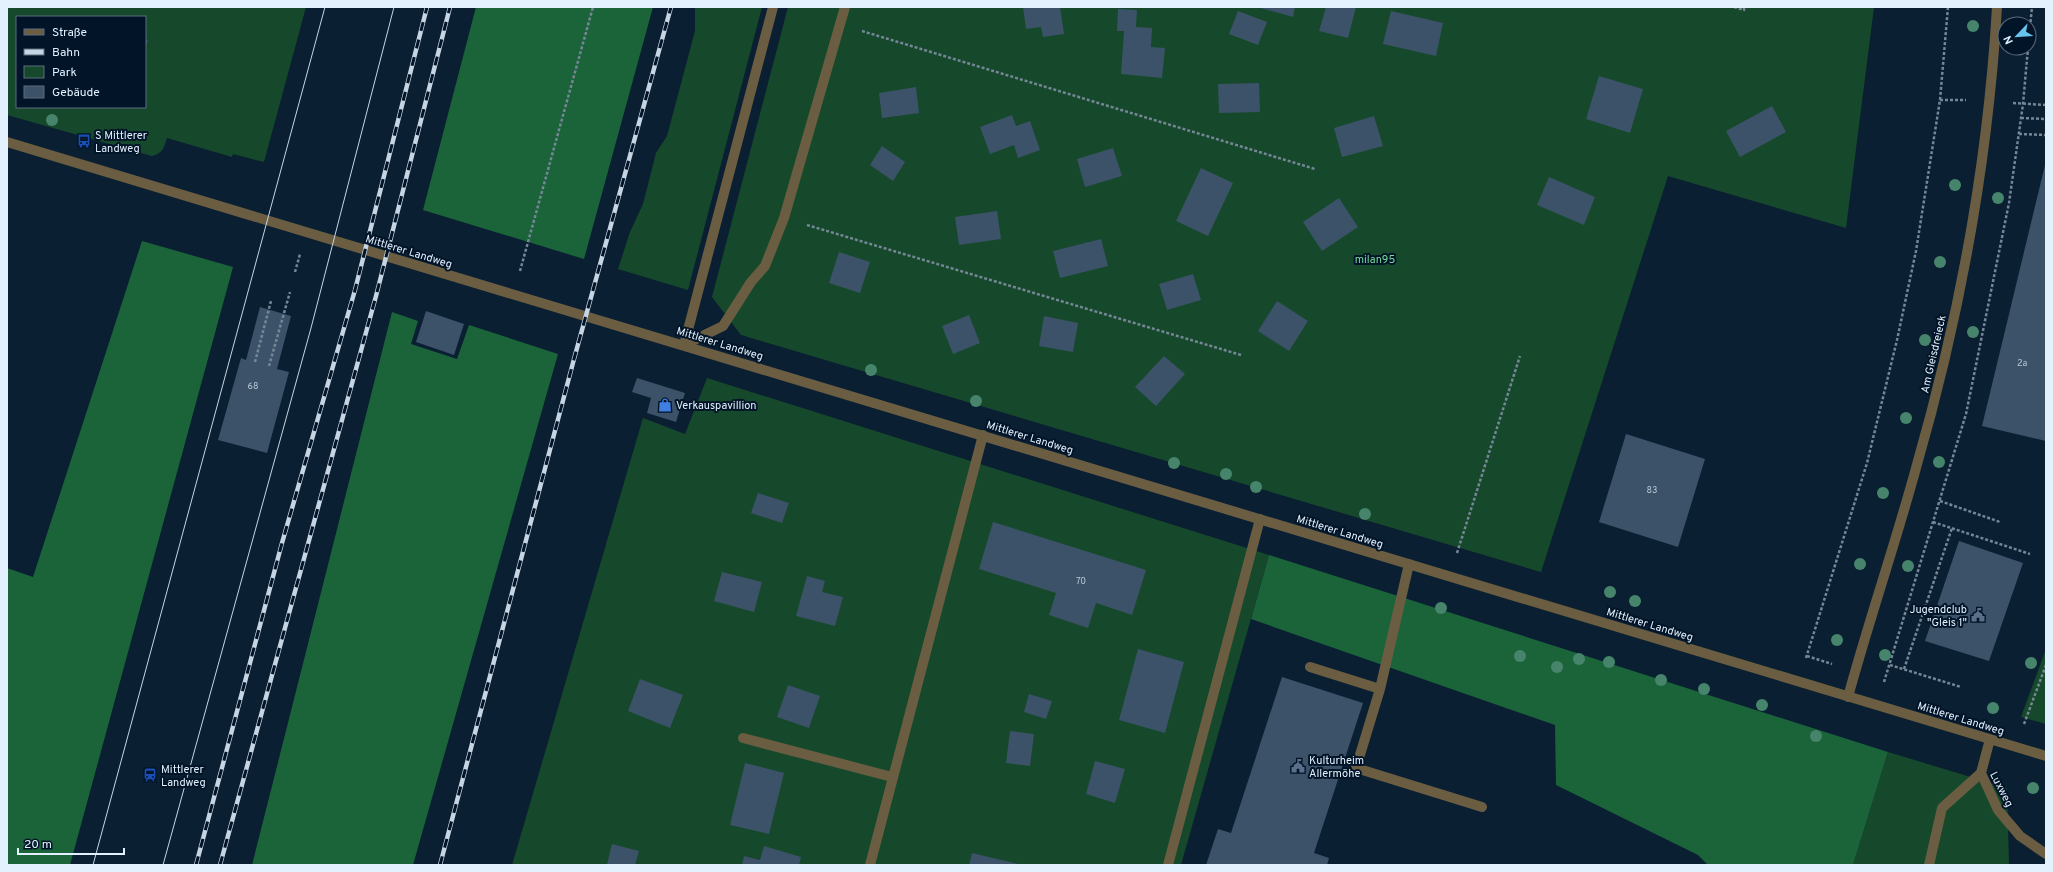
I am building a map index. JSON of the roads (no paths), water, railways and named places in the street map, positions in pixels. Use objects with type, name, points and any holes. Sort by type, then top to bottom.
[{"type":"street","points":[[684,345],[773,7]]},
{"type":"street","points":[[684,345],[724,326],[751,282],[765,266],[784,218],[845,7]]},
{"type":"street","name":"Am Gleisdreieck","points":[[1848,697],[1916,469],[1950,335],[1990,101],[1997,7]]},
{"type":"street","name":"Mittlerer Landweg","points":[[7,142],[2046,756]]},
{"type":"street","points":[[870,865],[983,435]]},
{"type":"street","points":[[1168,865],[1260,519]]},
{"type":"street","points":[[1409,564],[1380,689],[1356,768],[1482,807]]},
{"type":"street","points":[[1310,667],[1380,689]]},
{"type":"street","points":[[743,738],[892,777]]},
{"type":"street","name":"Luxweg","points":[[1990,740],[1981,773],[1998,810],[2020,836],[2046,854]]},
{"type":"street","points":[[1929,865],[1942,808],[1981,773]]},
{"type":"tram line","points":[[93,865],[325,7]]},
{"type":"tram line","points":[[163,865],[311,328],[394,7]]},
{"type":"railway","points":[[196,865],[282,543],[355,290],[427,7]]},
{"type":"railway","points":[[220,865],[376,296],[450,7]]},
{"type":"railway","points":[[440,865],[574,359],[671,7]]},
{"type":"place","name":"S Mittlerer Landweg","points":[[84,141]]},
{"type":"place","name":"Verkauspavillion","points":[[665,405]]},
{"type":"place","name":"Jugendclub \"Gleis 1\"","points":[[1978,615]]},
{"type":"place","name":"Kulturheim Allermöhe","points":[[1298,766]]},
{"type":"place","name":"Mittlerer Landweg","points":[[150,775]]},
{"type":"park label","name":"milan95","points":[[1375,259]]}]
